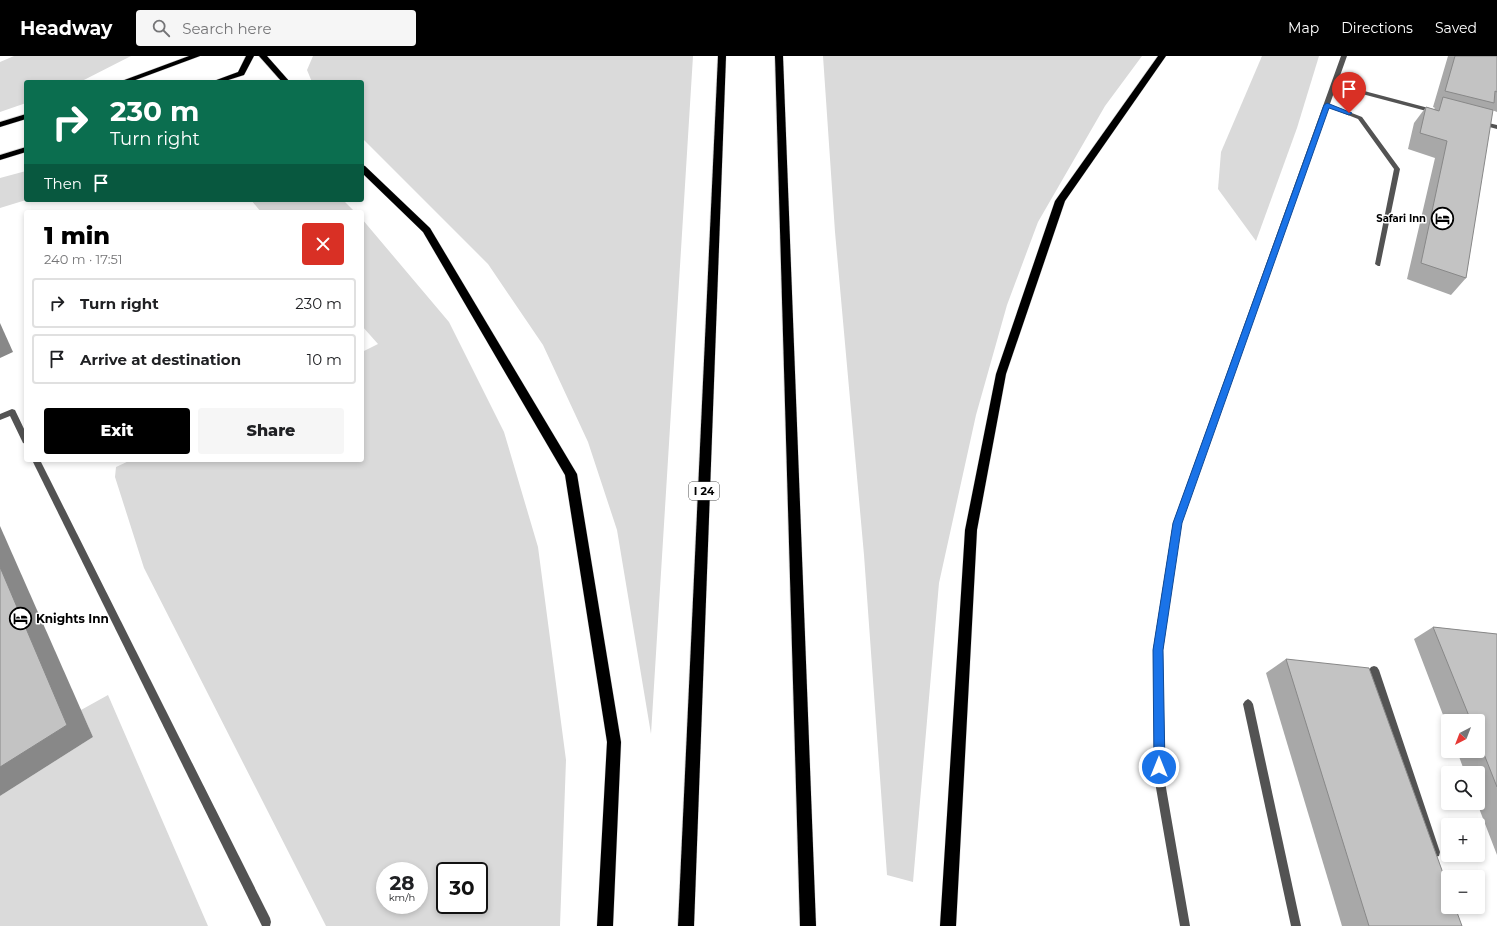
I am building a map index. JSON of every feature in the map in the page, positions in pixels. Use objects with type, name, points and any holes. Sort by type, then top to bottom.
[{"type":"highway","points":[[129,80],[196,56]]},
{"type":"highway","points":[[221,80],[241,73],[250,56]]},
{"type":"highway","points":[[263,56],[284,80]]},
{"type":"highway","name":"I 24","points":[[686,926],[722,56]]},
{"type":"highway","points":[[779,56],[808,926]]},
{"type":"highway","points":[[948,926],[971,530],[1001,374],[1060,202],[1162,56]]},
{"type":"highway","points":[[0,125],[24,117]]},
{"type":"highway","points":[[0,158],[24,150]]},
{"type":"highway","points":[[364,170],[427,230],[571,474],[614,742],[605,926]]},
{"type":"street","points":[[1185,926],[1160,782],[1158,650],[1177,523],[1344,56]]},
{"type":"street","points":[[1334,85],[1438,112]]},
{"type":"street","points":[[1327,105],[1360,118],[1397,169],[1378,264]]},
{"type":"street","points":[[1475,121],[1497,127]]},
{"type":"street","points":[[0,417],[12,412],[24,437]]},
{"type":"street","points":[[37,462],[266,922]]},
{"type":"street","points":[[1374,670],[1438,861]]},
{"type":"street","points":[[1248,704],[1296,926]]},
{"type":"shaded area","points":[[14,56],[131,56],[84,80],[24,80],[24,104],[0,112],[0,62]]},
{"type":"shaded area","points":[[313,56],[693,56],[651,734],[617,530],[588,442],[543,345],[488,264],[364,140],[364,80],[311,80],[307,70]]},
{"type":"shaded area","points":[[823,56],[1142,56],[1105,106],[1038,222],[1007,305],[976,415],[939,583],[913,882],[887,875],[864,555],[835,232]]},
{"type":"shaded area","points":[[1262,56],[1319,56],[1297,128],[1256,241],[1218,189],[1221,152]]},
{"type":"shaded area","points":[[24,172],[24,201],[0,208],[0,178]]},
{"type":"shaded area","points":[[253,202],[345,202],[353,210],[259,210]]},
{"type":"shaded area","points":[[364,221],[449,322],[504,432],[538,547],[566,760],[560,926],[326,926],[144,568],[115,477],[116,467],[127,462],[364,462],[364,351],[378,344],[364,328]]},
{"type":"shaded area","points":[[108,695],[208,926],[0,926],[0,796],[93,737],[81,710]]},
{"type":"building","points":[[1455,56],[1497,56],[1497,92],[1495,91],[1494,103],[1445,91]]},
{"type":"building","points":[[1443,97],[1493,110],[1466,278],[1421,263],[1447,141],[1420,133],[1426,107],[1439,111]]},
{"type":"building","points":[[0,567],[67,725],[0,767]]},
{"type":"building","points":[[1433,627],[1497,634],[1497,787],[1485,757],[1485,714],[1468,714]]},
{"type":"building","points":[[1286,659],[1369,668],[1442,870],[1441,914],[1458,914],[1462,926],[1369,926]]},
{"type":"place","name":"Safari Inn","points":[[1442,218]]},
{"type":"place","name":"Knights Inn","points":[[20,618]]},
{"type":"route","points":[[1159,767],[1158,650],[1177,523],[1327,105],[1349,113]]}]
